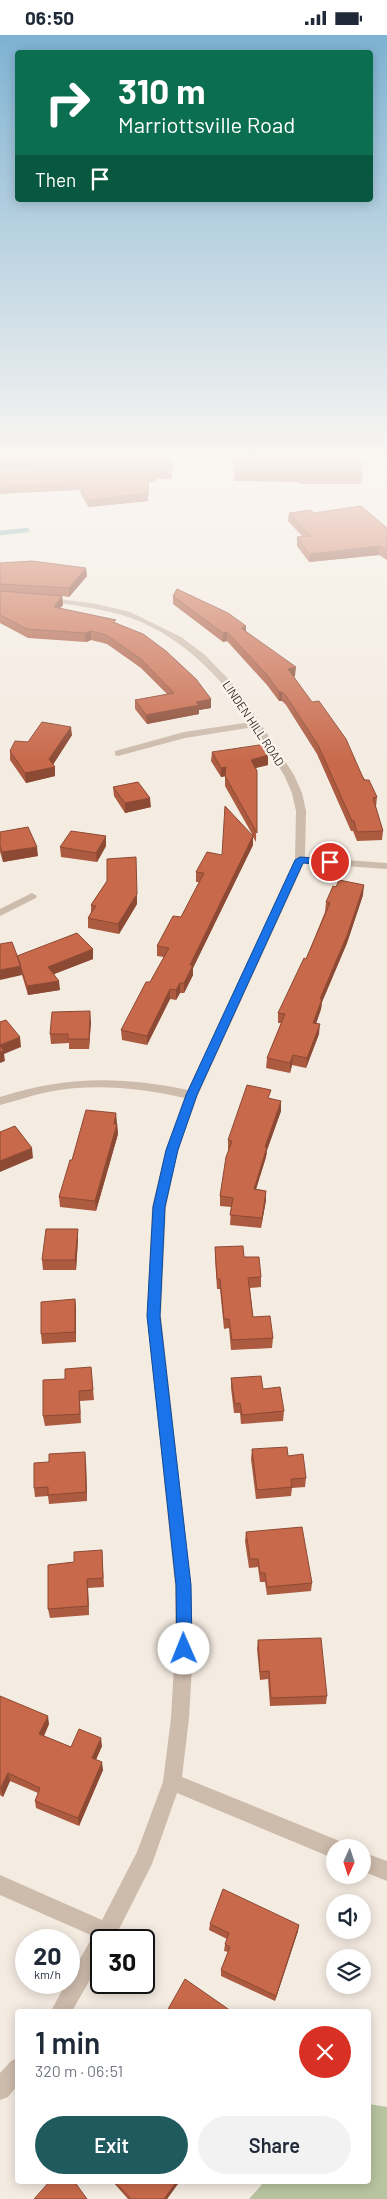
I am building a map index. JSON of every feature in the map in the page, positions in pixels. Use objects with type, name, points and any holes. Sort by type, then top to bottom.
[{"type":"street","name":"LINDEN HILL ROAD","points":[[37,598],[97,606],[127,614],[154,625],[178,639],[219,673],[235,691],[257,724],[279,758],[297,793],[301,811],[300,860]]},
{"type":"street","points":[[118,753],[176,737],[257,724]]},
{"type":"street","points":[[108,1929],[145,1857],[172,1782],[180,1718],[184,1649],[184,1585],[154,1316],[154,1278],[159,1207],[172,1150],[192,1095],[300,860],[387,866]]},
{"type":"street","points":[[0,913],[32,896]]},
{"type":"street","points":[[0,1101],[50,1087],[103,1083],[157,1087],[192,1095]]},
{"type":"street","points":[[172,1782],[326,1845]]},
{"type":"street","points":[[371,1865],[387,1871]]},
{"type":"street","points":[[0,1885],[90,1931]]},
{"type":"street","points":[[62,2009],[90,1961]]},
{"type":"street","points":[[0,2089],[15,2072]]},
{"type":"green space","points":[[371,2104],[387,2107],[387,2199],[249,2199],[262,2184],[371,2184]]},
{"type":"building","points":[[32,561],[86,568],[69,588],[0,584],[0,563]]},
{"type":"building","points":[[177,589],[228,613],[246,626],[241,628],[296,667],[288,669],[312,702],[319,701],[346,739],[364,780],[369,780],[377,797],[373,798],[383,831],[357,832],[354,821],[352,821],[318,745],[286,696],[279,692],[268,676],[227,632],[223,633],[173,596]]},
{"type":"building","points":[[0,591],[62,596],[54,607],[116,620],[113,622],[143,634],[166,651],[196,679],[211,699],[196,702],[199,705],[146,715],[135,700],[174,693],[141,659],[106,635],[91,631],[85,633],[27,629],[0,615]]},
{"type":"building","points":[[42,722],[71,727],[49,759],[55,767],[25,773],[10,751],[15,741],[28,742]]},
{"type":"building","points":[[266,744],[268,755],[251,760],[257,771],[257,833],[225,776],[226,767],[221,768],[212,752]]},
{"type":"building","points":[[138,782],[150,798],[125,803],[113,787]]},
{"type":"building","points":[[225,806],[253,836],[190,965],[193,965],[184,983],[180,983],[176,990],[170,989],[147,1036],[121,1030],[146,982],[150,982],[169,948],[157,946],[173,916],[181,917],[204,873],[196,872],[207,852],[222,855]]},
{"type":"building","points":[[28,827],[37,847],[2,852],[0,832]]},
{"type":"building","points":[[71,831],[106,836],[96,853],[60,847]]},
{"type":"building","points":[[136,857],[137,894],[118,924],[88,918],[96,906],[91,905],[107,881],[107,859]]},
{"type":"building","points":[[339,880],[364,885],[348,933],[320,999],[322,999],[313,1023],[320,1024],[307,1058],[293,1055],[290,1063],[267,1058],[285,1014],[278,1013],[304,958],[306,959],[330,903],[326,902],[333,886],[336,887]]},
{"type":"building","points":[[77,933],[93,949],[48,967],[59,981],[27,986],[17,956]]},
{"type":"building","points":[[12,942],[21,966],[0,970],[0,944]]},
{"type":"building","points":[[90,1011],[89,1039],[68,1039],[68,1034],[50,1034],[52,1012]]},
{"type":"building","points":[[6,1020],[20,1037],[0,1045],[0,1022]]},
{"type":"building","points":[[247,1085],[271,1090],[268,1098],[281,1101],[265,1147],[267,1147],[254,1189],[266,1191],[262,1218],[230,1215],[233,1198],[220,1196],[226,1157],[232,1141],[228,1140]]},
{"type":"building","points":[[86,1110],[116,1113],[114,1124],[117,1124],[95,1201],[59,1197]]},
{"type":"building","points":[[15,1126],[32,1148],[0,1161],[0,1132]]},
{"type":"building","points":[[46,1229],[78,1229],[75,1260],[42,1260]]},
{"type":"building","points":[[243,1246],[244,1257],[259,1257],[261,1277],[248,1278],[253,1317],[270,1316],[273,1338],[232,1340],[229,1319],[224,1319],[220,1279],[217,1279],[215,1247]]},
{"type":"building","points":[[75,1299],[75,1332],[41,1334],[41,1302]]},
{"type":"building","points":[[91,1367],[93,1390],[79,1391],[80,1414],[43,1416],[43,1380],[65,1379],[65,1369]]},
{"type":"building","points":[[261,1376],[263,1389],[280,1387],[284,1411],[242,1415],[240,1403],[235,1404],[231,1378]]},
{"type":"building","points":[[287,1447],[288,1456],[303,1454],[306,1478],[291,1479],[292,1487],[257,1490],[252,1449]]},
{"type":"building","points":[[85,1452],[86,1492],[48,1495],[48,1487],[34,1488],[34,1463],[49,1462],[49,1454]]},
{"type":"building","points":[[302,1527],[312,1583],[267,1587],[265,1573],[260,1573],[258,1559],[250,1559],[246,1532]]},
{"type":"building","points":[[102,1550],[103,1578],[87,1579],[88,1606],[48,1609],[48,1565],[74,1562],[74,1552]]},
{"type":"building","points":[[321,1638],[327,1696],[271,1698],[269,1671],[260,1672],[258,1640]]},
{"type":"building","points":[[0,1696],[48,1716],[39,1734],[71,1747],[79,1729],[101,1738],[92,1758],[102,1762],[78,1818],[35,1801],[40,1788],[8,1773],[0,1789]]},
{"type":"building","points":[[223,1889],[299,1925],[276,1996],[221,1970],[230,1947],[225,1944],[229,1933],[210,1924]]},
{"type":"building","points":[[185,1979],[228,2009],[168,2009]]},
{"type":"building","points":[[47,2184],[76,2184],[87,2199],[34,2199]]},
{"type":"building","points":[[117,2184],[175,2184],[164,2199],[131,2199]]},
{"type":"route","points":[[184,1649],[184,1585],[154,1316],[154,1278],[159,1207],[172,1150],[192,1095],[300,860],[330,862]]}]
